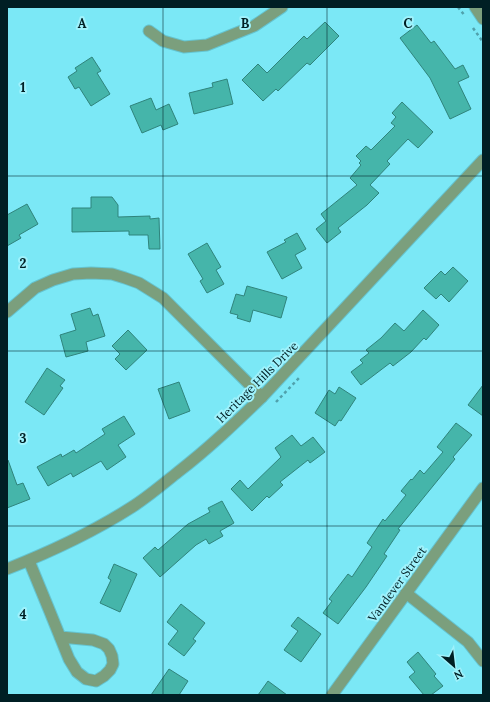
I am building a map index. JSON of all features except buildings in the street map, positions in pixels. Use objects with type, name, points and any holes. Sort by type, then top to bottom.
[{"type":"street","points":[[149,31],[163,41],[184,47],[207,45],[254,26],[282,7]]},
{"type":"street","points":[[475,7],[483,19]]},
{"type":"street","name":"Heritage Hills Drive","points":[[7,569],[29,561],[79,537],[133,506],[160,488],[227,432],[262,398],[483,160]]},
{"type":"street","points":[[7,312],[35,288],[53,280],[73,274],[112,274],[125,278],[139,283],[163,298],[262,398]]},
{"type":"street","name":"Vandever Street","points":[[332,695],[483,488]]},
{"type":"street","points":[[29,561],[60,637],[69,658],[77,672],[86,679],[96,681],[110,670],[113,664],[112,656],[109,649],[104,644],[94,640],[60,637]]},
{"type":"street","points":[[406,593],[468,642],[483,661]]}]
